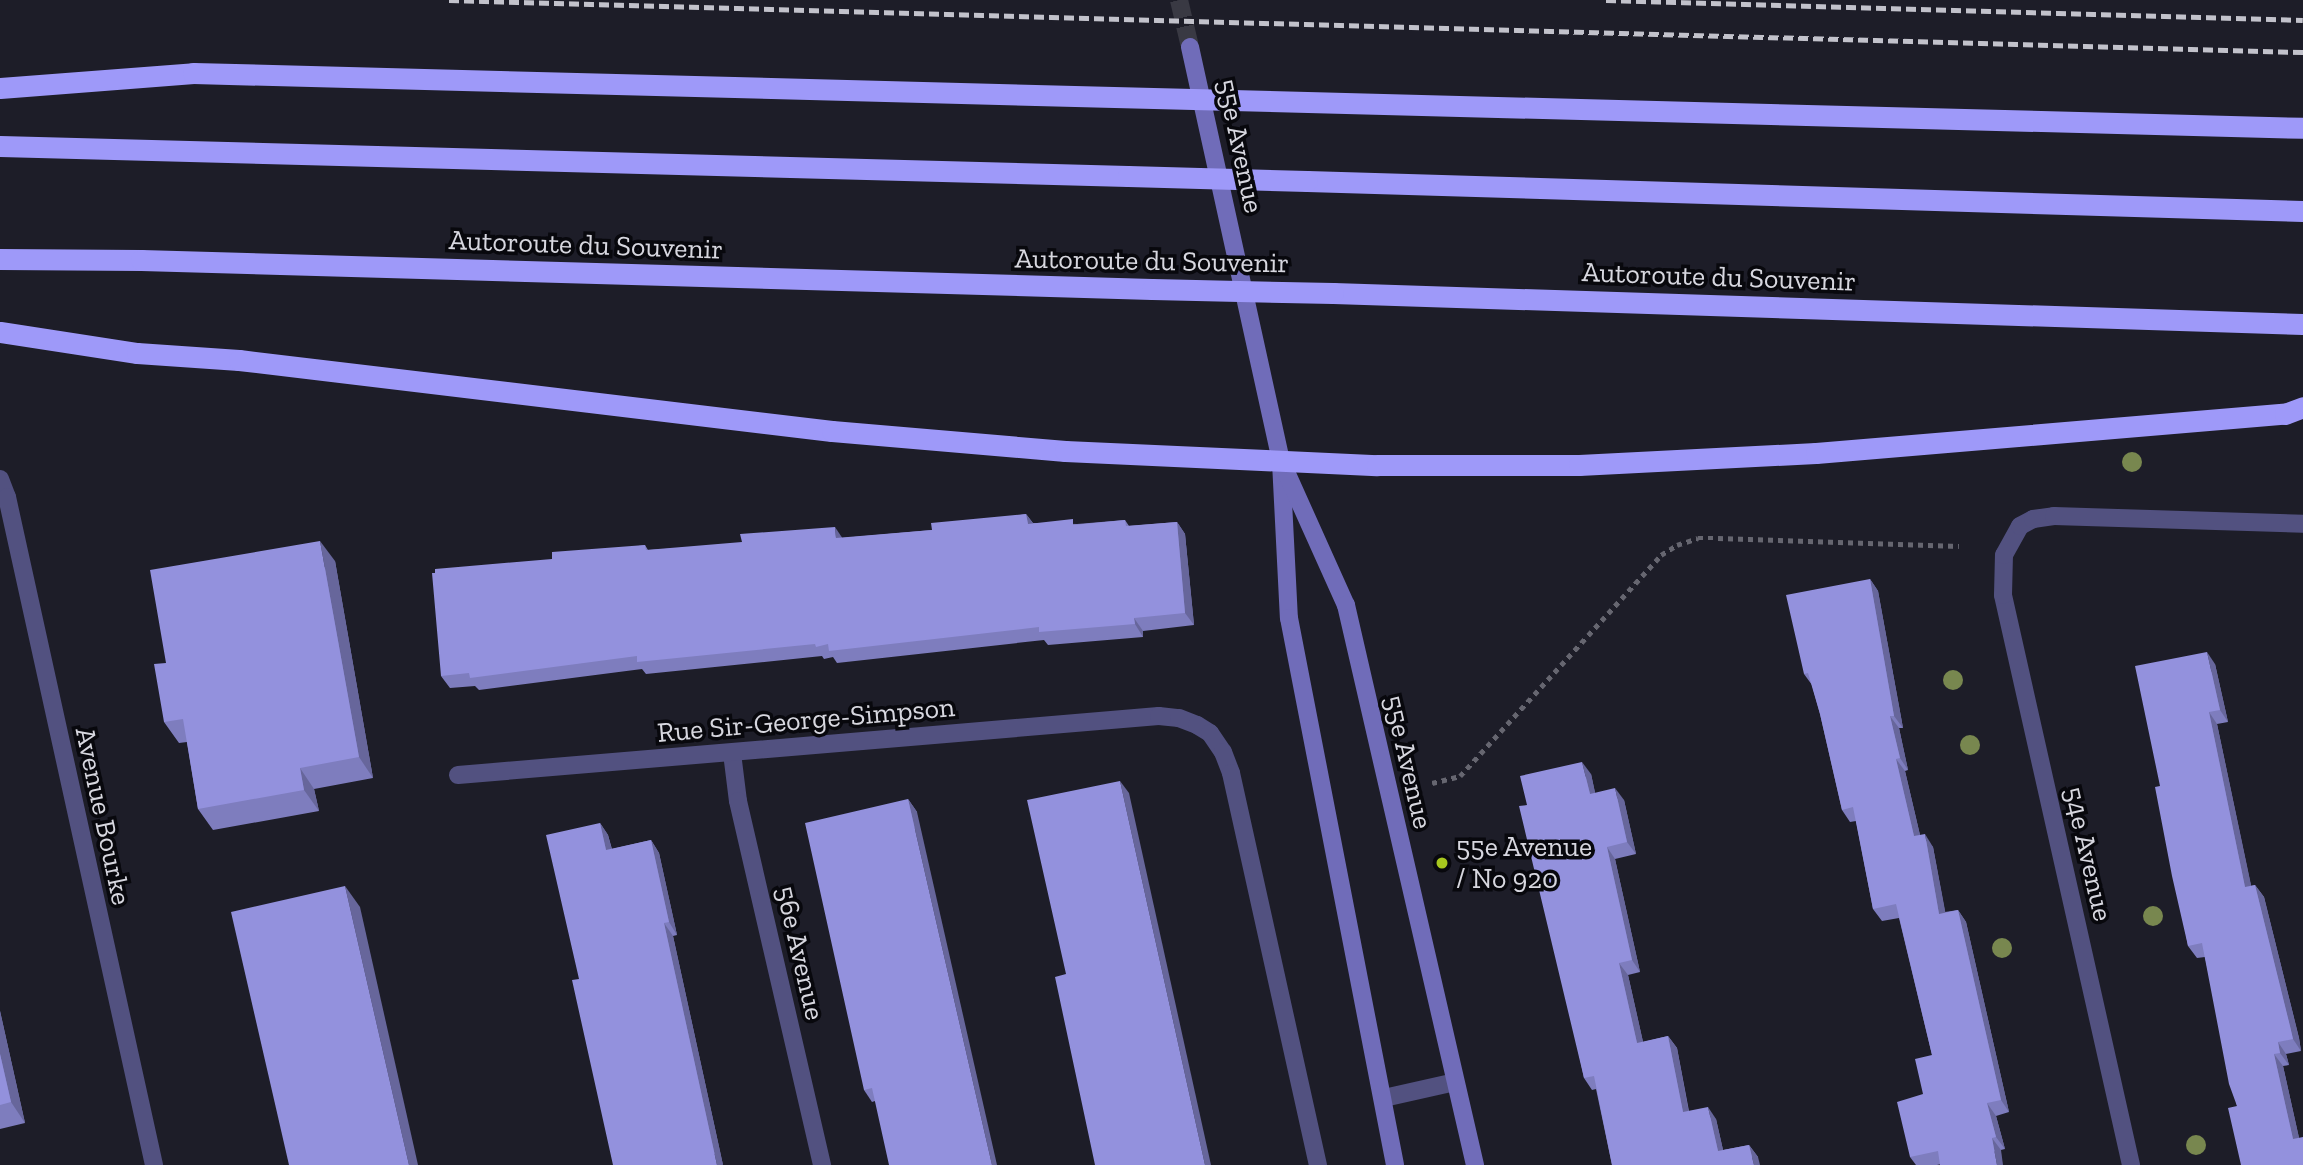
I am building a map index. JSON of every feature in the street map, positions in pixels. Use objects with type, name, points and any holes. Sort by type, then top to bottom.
[{"type":"highway","points":[[0,88],[193,73],[2303,128]]},
{"type":"highway","points":[[0,146],[2303,211]]},
{"type":"highway","name":"Autoroute du Souvenir","points":[[0,259],[155,260],[1333,293],[2303,324]]},
{"type":"highway","points":[[0,332],[137,353],[239,360],[832,431],[1065,451],[1461,467],[1679,461],[2285,414],[2303,407]]},
{"type":"street","name":"55e Avenue","points":[[1190,47],[1204,100],[1281,461],[1289,618],[1395,1165]]},
{"type":"street","name":"55e Avenue","points":[[1281,461],[1346,605],[1475,1165]]},
{"type":"street","name":"Avenue Bourke","points":[[0,480],[7,497],[154,1165]]},
{"type":"street","name":"54e Avenue","points":[[2131,1165],[2003,595],[2004,555],[2021,526],[2033,519],[2054,516],[2303,524]]},
{"type":"street","name":"Rue Sir-George-Simpson","points":[[457,775],[1159,716],[1179,718],[1210,733],[1223,752],[1231,773],[1318,1165]]},
{"type":"street","name":"56e Avenue","points":[[732,753],[738,801],[822,1165]]},
{"type":"street","points":[[1384,1098],[1455,1082]]},
{"type":"path","points":[[1432,783],[1460,776],[1661,555],[1677,545],[1698,538],[1718,538],[1959,546]]},
{"type":"building","points":[[1026,514],[1028,524],[1073,519],[1073,525],[1125,520],[1126,526],[1177,522],[1185,613],[1134,618],[1135,624],[1039,632],[1039,627],[829,651],[828,644],[816,647],[815,644],[637,662],[637,656],[470,678],[469,673],[441,676],[432,573],[435,573],[435,569],[552,559],[552,552],[645,545],[646,550],[742,542],[740,534],[835,527],[836,538],[932,530],[931,523]]},
{"type":"building","points":[[320,541],[359,757],[300,768],[304,790],[198,809],[183,719],[164,722],[154,664],[166,663],[150,570]]},
{"type":"building","points":[[1870,579],[1894,716],[1890,716],[1900,758],[1896,759],[1914,836],[1925,834],[1939,914],[1958,910],[2001,1100],[1987,1103],[1996,1137],[1992,1138],[1997,1165],[1940,1165],[1938,1151],[1910,1157],[1897,1102],[1923,1094],[1915,1059],[1932,1055],[1896,904],[1873,909],[1853,807],[1842,810],[1820,714],[1808,673],[1804,674],[1786,595]]},
{"type":"building","points":[[2207,652],[2220,710],[2209,712],[2245,887],[2255,885],[2293,1039],[2278,1042],[2280,1053],[2274,1054],[2293,1139],[2303,1137],[2303,1165],[2241,1165],[2228,1108],[2237,1106],[2229,1084],[2202,943],[2188,946],[2155,787],[2160,786],[2135,666]]},
{"type":"building","points":[[1582,762],[1590,794],[1615,788],[1627,842],[1607,847],[1632,960],[1619,963],[1637,1043],[1668,1036],[1683,1112],[1708,1107],[1718,1151],[1749,1145],[1754,1165],[1612,1165],[1594,1076],[1584,1078],[1519,806],[1527,805],[1520,776]]},
{"type":"building","points":[[1120,781],[1205,1165],[1095,1165],[1055,977],[1066,974],[1027,800]]},
{"type":"building","points":[[908,799],[992,1165],[889,1165],[872,1088],[864,1090],[805,823]]},
{"type":"building","points":[[600,823],[606,850],[651,840],[669,922],[664,923],[717,1165],[613,1165],[572,980],[579,979],[546,835]]},
{"type":"building","points":[[345,886],[409,1165],[289,1165],[231,912]]},
{"type":"building","points":[[0,1054],[11,1102],[0,1105]]},
{"type":"tunnel","points":[[1179,0],[1190,47]]},
{"type":"railway","points":[[449,0],[2303,52]]},
{"type":"railway","points":[[1606,0],[2303,20]]},
{"type":"place","name":"55e Avenue / No 920","points":[[1442,863]]}]
